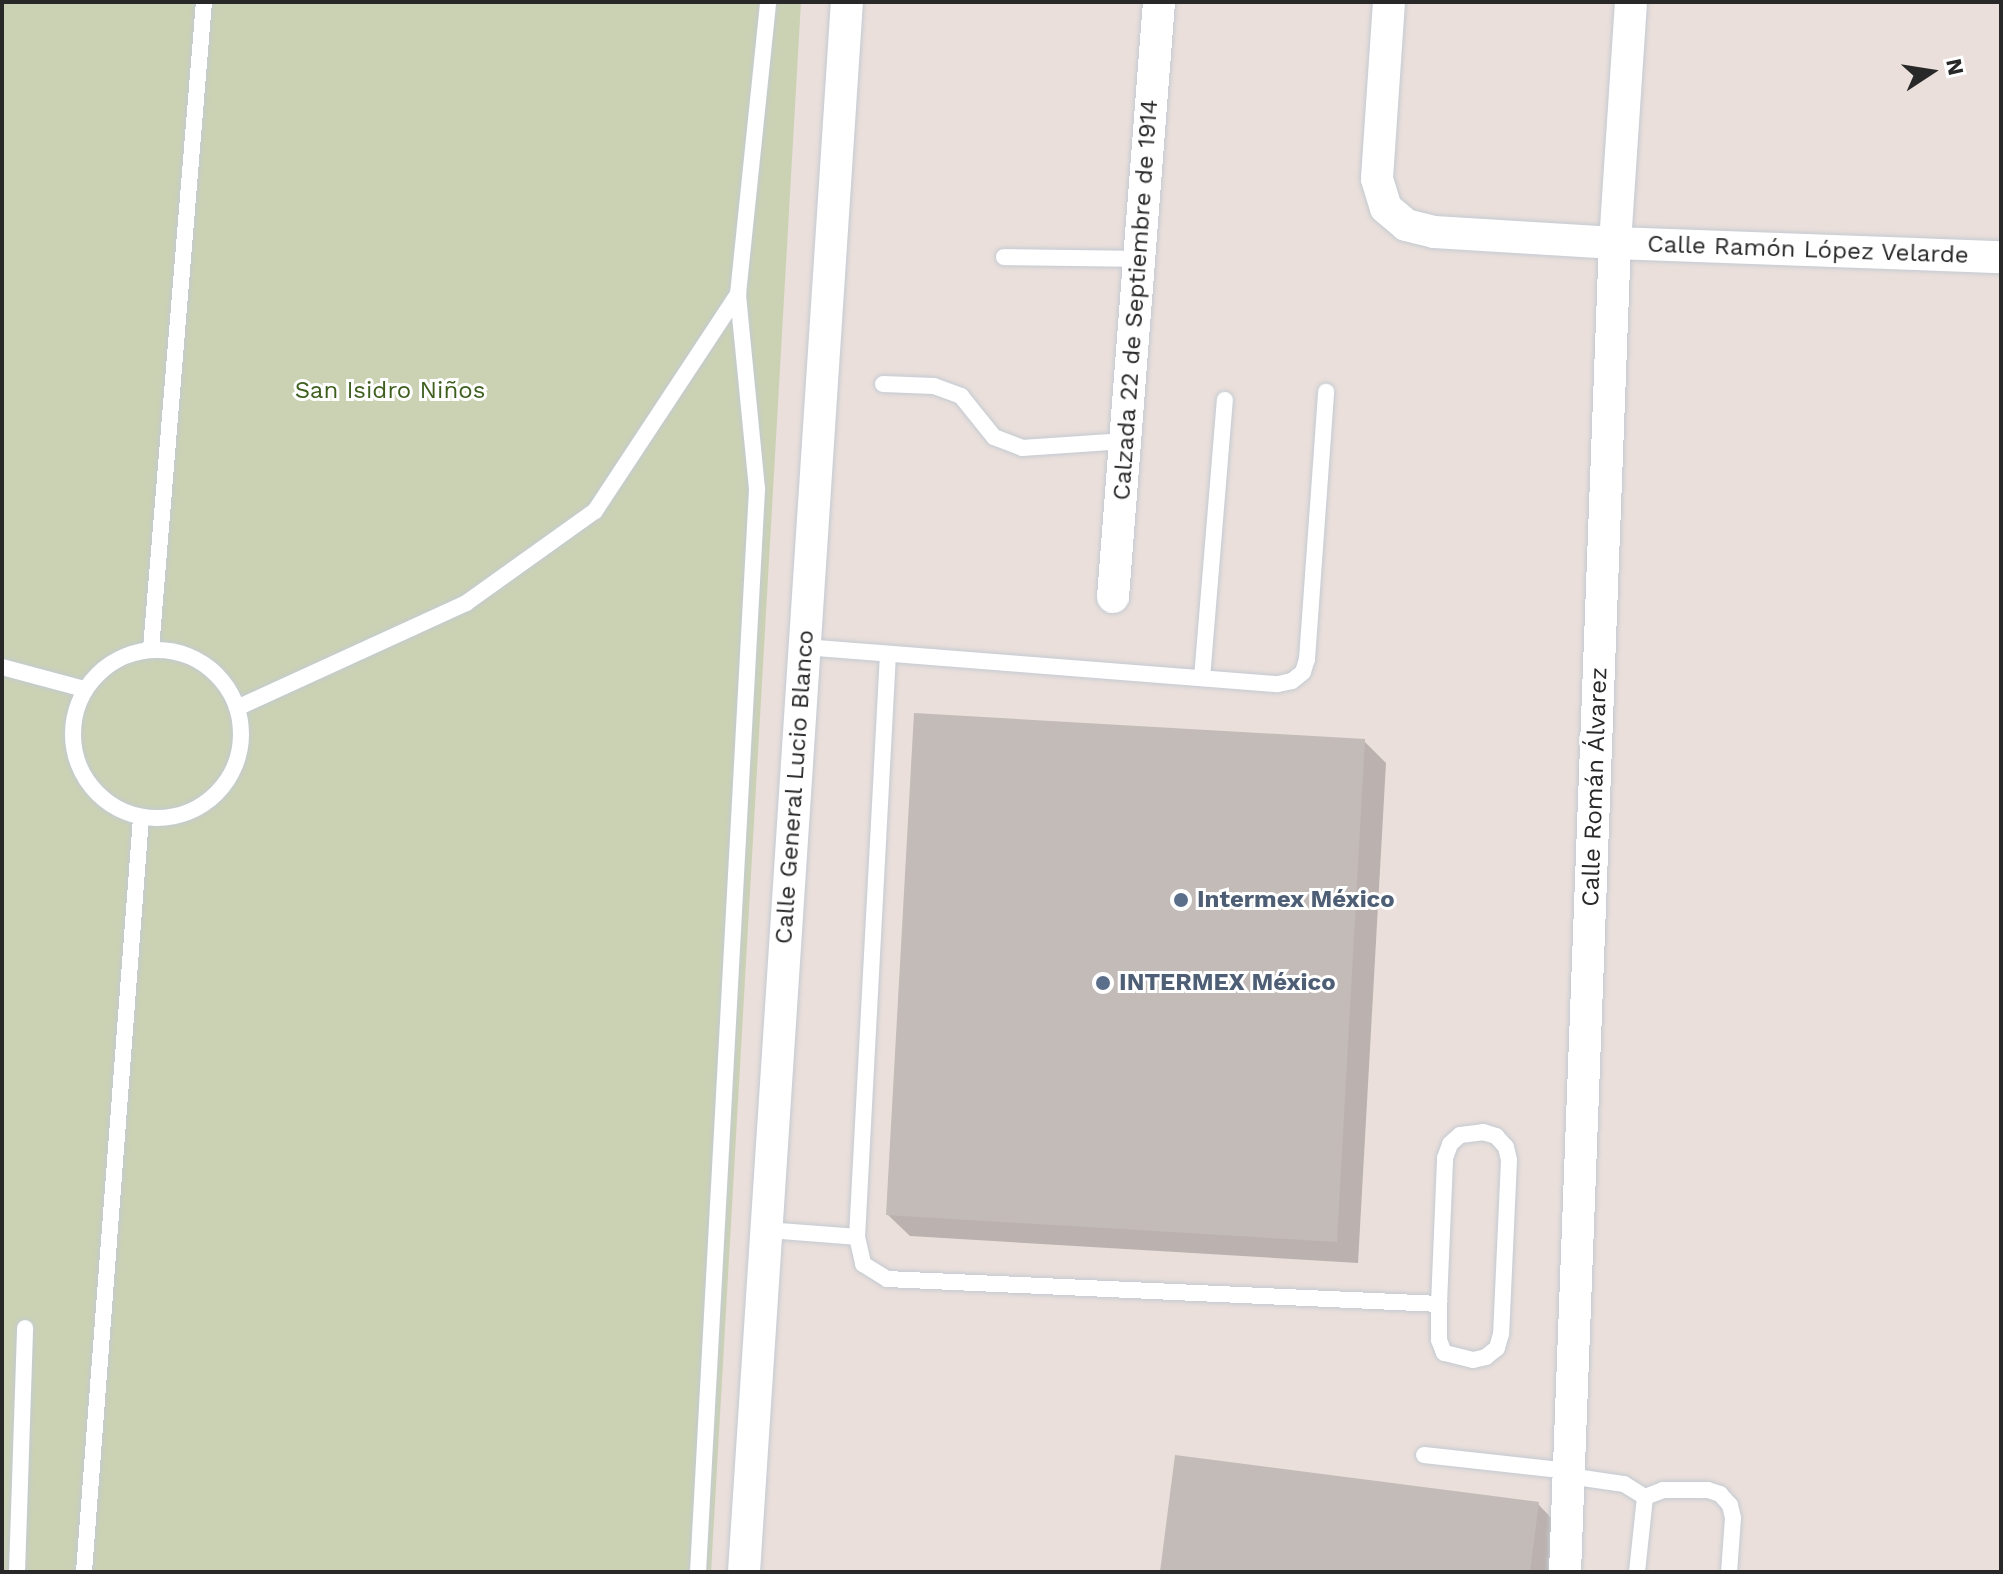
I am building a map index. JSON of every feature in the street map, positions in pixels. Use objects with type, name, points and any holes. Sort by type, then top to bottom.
[{"type":"street","points":[[846,16],[864,2]]},
{"type":"street","name":"Calzada 22 de Septiembre de 1914","points":[[1113,597],[1159,2]]},
{"type":"street","name":"Calle Ramón López Velarde","points":[[1389,2],[1377,179],[1386,208],[1406,225],[1434,232],[1615,243],[2001,257]]},
{"type":"street","name":"Calle Román Álvarez","points":[[1565,1572],[1615,243],[1631,2]]},
{"type":"street","name":"Calle General Lucio Blanco","points":[[744,1572],[846,16]]},
{"type":"lane","points":[[151,649],[204,2]]},
{"type":"lane","points":[[698,1572],[757,489],[738,294],[768,2]]},
{"type":"lane","points":[[1004,257],[1139,259]]},
{"type":"lane","points":[[237,708],[466,603],[595,511],[738,294]]},
{"type":"lane","points":[[883,384],[934,386],[961,396],[994,437],[1022,448],[1125,441]]},
{"type":"lane","points":[[804,647],[1278,684],[1292,681],[1303,672],[1307,659],[1326,392]]},
{"type":"lane","points":[[1202,678],[1225,400]]},
{"type":"lane","points":[[151,649],[179,652],[205,664],[225,683],[237,708],[241,737],[235,766],[221,790],[197,809],[170,819],[141,818],[115,809],[94,792],[79,769],[72,742],[74,715],[84,689],[102,669],[125,655],[151,649]]},
{"type":"lane","points":[[888,654],[857,1237],[863,1264],[887,1279],[1439,1304]]},
{"type":"lane","points":[[2,667],[84,689]]},
{"type":"lane","points":[[84,1572],[141,818]]},
{"type":"lane","points":[[1483,1132],[1496,1136],[1506,1147],[1509,1160],[1501,1334],[1497,1348],[1486,1357],[1473,1360],[1444,1353],[1439,1340],[1439,1304],[1445,1158],[1450,1144],[1460,1135],[1483,1132]]},
{"type":"lane","points":[[767,1230],[857,1237]]},
{"type":"lane","points":[[17,1572],[25,1328]]},
{"type":"lane","points":[[1424,1455],[1624,1484],[1645,1497]]},
{"type":"lane","points":[[1645,1497],[1663,1490],[1708,1490],[1720,1494],[1730,1505],[1733,1518],[1729,1572]]},
{"type":"lane","points":[[1637,1572],[1645,1497]]},
{"type":"green space","name":"San Isidro Niños","points":[[2,2],[801,2],[711,1572],[2,1572]]},
{"type":"building","points":[[914,713],[1365,739],[1337,1242],[886,1215]]},
{"type":"building","points":[[1175,1455],[1539,1502],[1530,1572],[1160,1572]]},
{"type":"place","name":"Intermex México","points":[[1181,900]]},
{"type":"place","name":"INTERMEX México","points":[[1103,983]]}]
